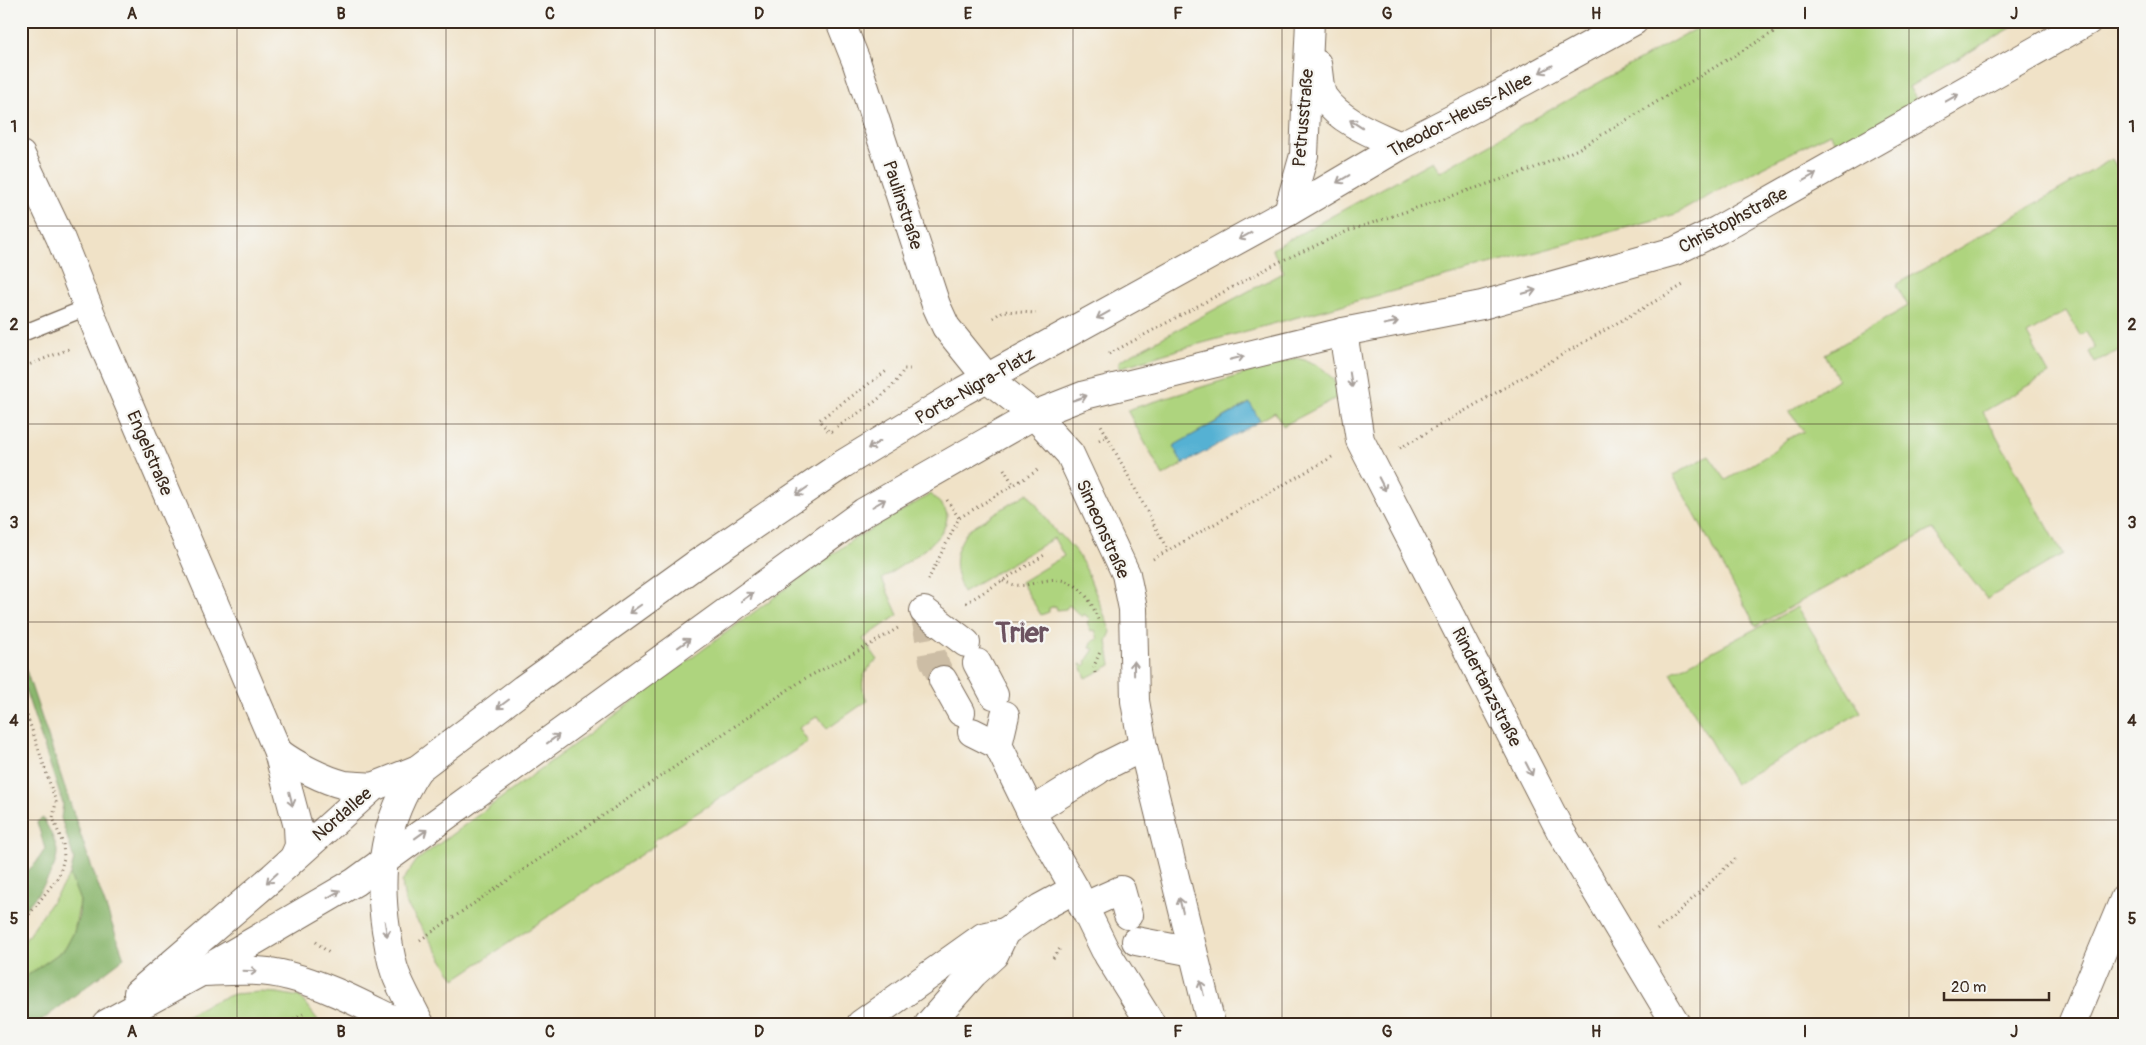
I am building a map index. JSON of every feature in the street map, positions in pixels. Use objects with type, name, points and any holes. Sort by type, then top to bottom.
[{"type":"street","name":"Paulinstraße","points":[[840,21],[856,61],[936,305],[946,327],[987,378],[1034,414]]},
{"type":"street","name":"Petrusstraße","points":[[1310,21],[1323,97],[1341,114],[1361,128],[1400,146]]},
{"type":"street","name":"Petrusstraße","points":[[1288,212],[1304,155],[1310,21]]},
{"type":"street","name":"Theodor-Heuss-Allee","points":[[1288,212],[1400,146],[1501,94],[1634,21]]},
{"type":"street","name":"Christophstraße","points":[[1343,332],[1482,305],[1675,251],[1718,230],[2088,21]]},
{"type":"street","name":"Engelstraße","points":[[21,156],[60,238],[88,308],[278,752],[298,827],[299,846],[295,855]]},
{"type":"street","name":"Porta-Nigra-Platz","points":[[675,580],[843,464],[987,378],[1288,212]]},
{"type":"street","points":[[106,1024],[295,918],[382,863],[864,512],[1034,414],[1085,395],[1343,332]]},
{"type":"street","name":"Rindertanzstraße","points":[[1343,332],[1360,440],[1561,832],[1676,1024]]},
{"type":"street","name":"Simeonstraße","points":[[1034,414],[1070,454],[1126,574],[1133,609],[1135,701],[1143,747],[1211,1024]]},
{"type":"street","name":"Nordallee","points":[[102,1024],[273,877],[372,786],[418,769],[523,689],[675,580]]},
{"type":"street","points":[[924,611],[971,653],[999,705],[998,745],[1031,812],[1079,898],[1106,953],[1151,1024]]},
{"type":"street","points":[[943,680],[966,722],[998,745]]},
{"type":"street","points":[[1031,812],[1100,769],[1143,747]]},
{"type":"street","points":[[278,752],[289,760],[345,785],[372,786]]},
{"type":"street","points":[[418,769],[406,788],[392,823],[382,863],[381,900],[391,958],[396,974],[420,1024]]},
{"type":"street","points":[[929,1024],[999,944],[1040,908],[1121,890],[1128,915]]},
{"type":"street","points":[[2072,1024],[2125,897]]},
{"type":"street","points":[[861,1024],[983,937],[999,944]]},
{"type":"street","points":[[1136,941],[1193,952]]},
{"type":"street","points":[[201,972],[266,972],[288,975],[338,994],[402,1024]]},
{"type":"lane","points":[[21,334],[88,308]]},
{"type":"path","points":[[1108,355],[1279,262],[1348,231],[1532,169],[1578,149],[1792,21]]},
{"type":"path","points":[[21,368],[74,347]]},
{"type":"path","points":[[888,370],[819,420],[829,432],[886,394],[898,381],[904,369],[910,369]]},
{"type":"path","points":[[1107,436],[1168,551]]},
{"type":"path","points":[[1151,561],[1360,440]]},
{"type":"path","points":[[1013,484],[959,518],[928,580],[924,611],[967,603],[1046,554]]},
{"type":"path","points":[[945,497],[959,518]]},
{"type":"path","points":[[1003,580],[1013,586],[1024,587],[1050,580],[1076,584],[1092,604],[1100,627]]},
{"type":"path","points":[[391,958],[488,895],[804,680],[868,646]]},
{"type":"path","points":[[1095,673],[1094,666],[1100,651]]},
{"type":"path","points":[[21,698],[56,802],[53,818],[63,844],[64,858],[60,876],[21,925]]},
{"type":"path","points":[[1631,947],[1672,918],[1738,856]]},
{"type":"path","points":[[1054,958],[1061,947]]},
{"type":"green space","points":[[1709,21],[2023,21],[1909,87],[1918,102],[1838,147],[1830,133],[1676,214],[1177,350],[1119,368],[1119,361],[1284,272],[1272,249],[1432,161],[1439,172]]},
{"type":"green space","points":[[2112,159],[2125,181],[2125,347],[2095,363],[2089,352],[2095,348],[2086,332],[2080,335],[2066,311],[2027,334],[2049,374],[1983,412],[2063,554],[1987,599],[1932,529],[1756,626],[1673,475],[1709,456],[1726,480],[1768,455],[1787,439],[1804,431],[1789,412],[1838,379],[1825,354],[1908,306],[1896,285]]},
{"type":"green space","points":[[1296,358],[1312,363],[1324,370],[1342,395],[1283,426],[1275,412],[1260,421],[1249,403],[1173,446],[1183,464],[1163,476],[1127,410]]},
{"type":"green space","points":[[1028,493],[1058,535],[1060,534],[1077,553],[1086,569],[1111,632],[1107,641],[1111,665],[1086,678],[1080,664],[1085,666],[1094,649],[1090,648],[1093,641],[1098,639],[1095,630],[1091,631],[1087,622],[1090,619],[1084,614],[1082,617],[1069,605],[1066,609],[1057,610],[1056,606],[1049,608],[1049,612],[1041,615],[1021,582],[1064,556],[1054,538],[963,592],[959,583],[956,567],[957,553],[959,545],[969,529]]},
{"type":"green space","points":[[931,494],[947,513],[945,526],[931,544],[882,579],[898,615],[863,639],[878,660],[865,673],[863,689],[867,701],[827,729],[818,716],[799,728],[808,742],[653,841],[655,845],[455,979],[405,902],[402,882],[417,860],[852,540]]},
{"type":"green space","points":[[1797,607],[1861,712],[1735,784],[1671,673]]},
{"type":"green space","points":[[21,655],[86,851],[124,958],[37,1024],[24,1024],[21,1018],[21,980],[65,949],[74,932],[79,915],[80,901],[70,875],[74,859],[61,818],[63,804],[24,686],[21,685]]},
{"type":"green space","points":[[43,818],[55,843],[56,859],[54,867],[44,884],[21,913],[21,877],[36,863],[45,849],[37,822]]},
{"type":"green space","points":[[70,875],[80,901],[74,932],[65,949],[21,980],[23,943]]},
{"type":"green space","points":[[260,992],[300,997],[321,1024],[171,1024],[210,1003],[234,994]]},
{"type":"water","points":[[1250,403],[1260,421],[1183,464],[1173,446]]},
{"type":"tunnel","points":[[924,611],[933,660],[943,680]]},
{"type":"district","name":"Trier","points":[[1022,632]]}]
